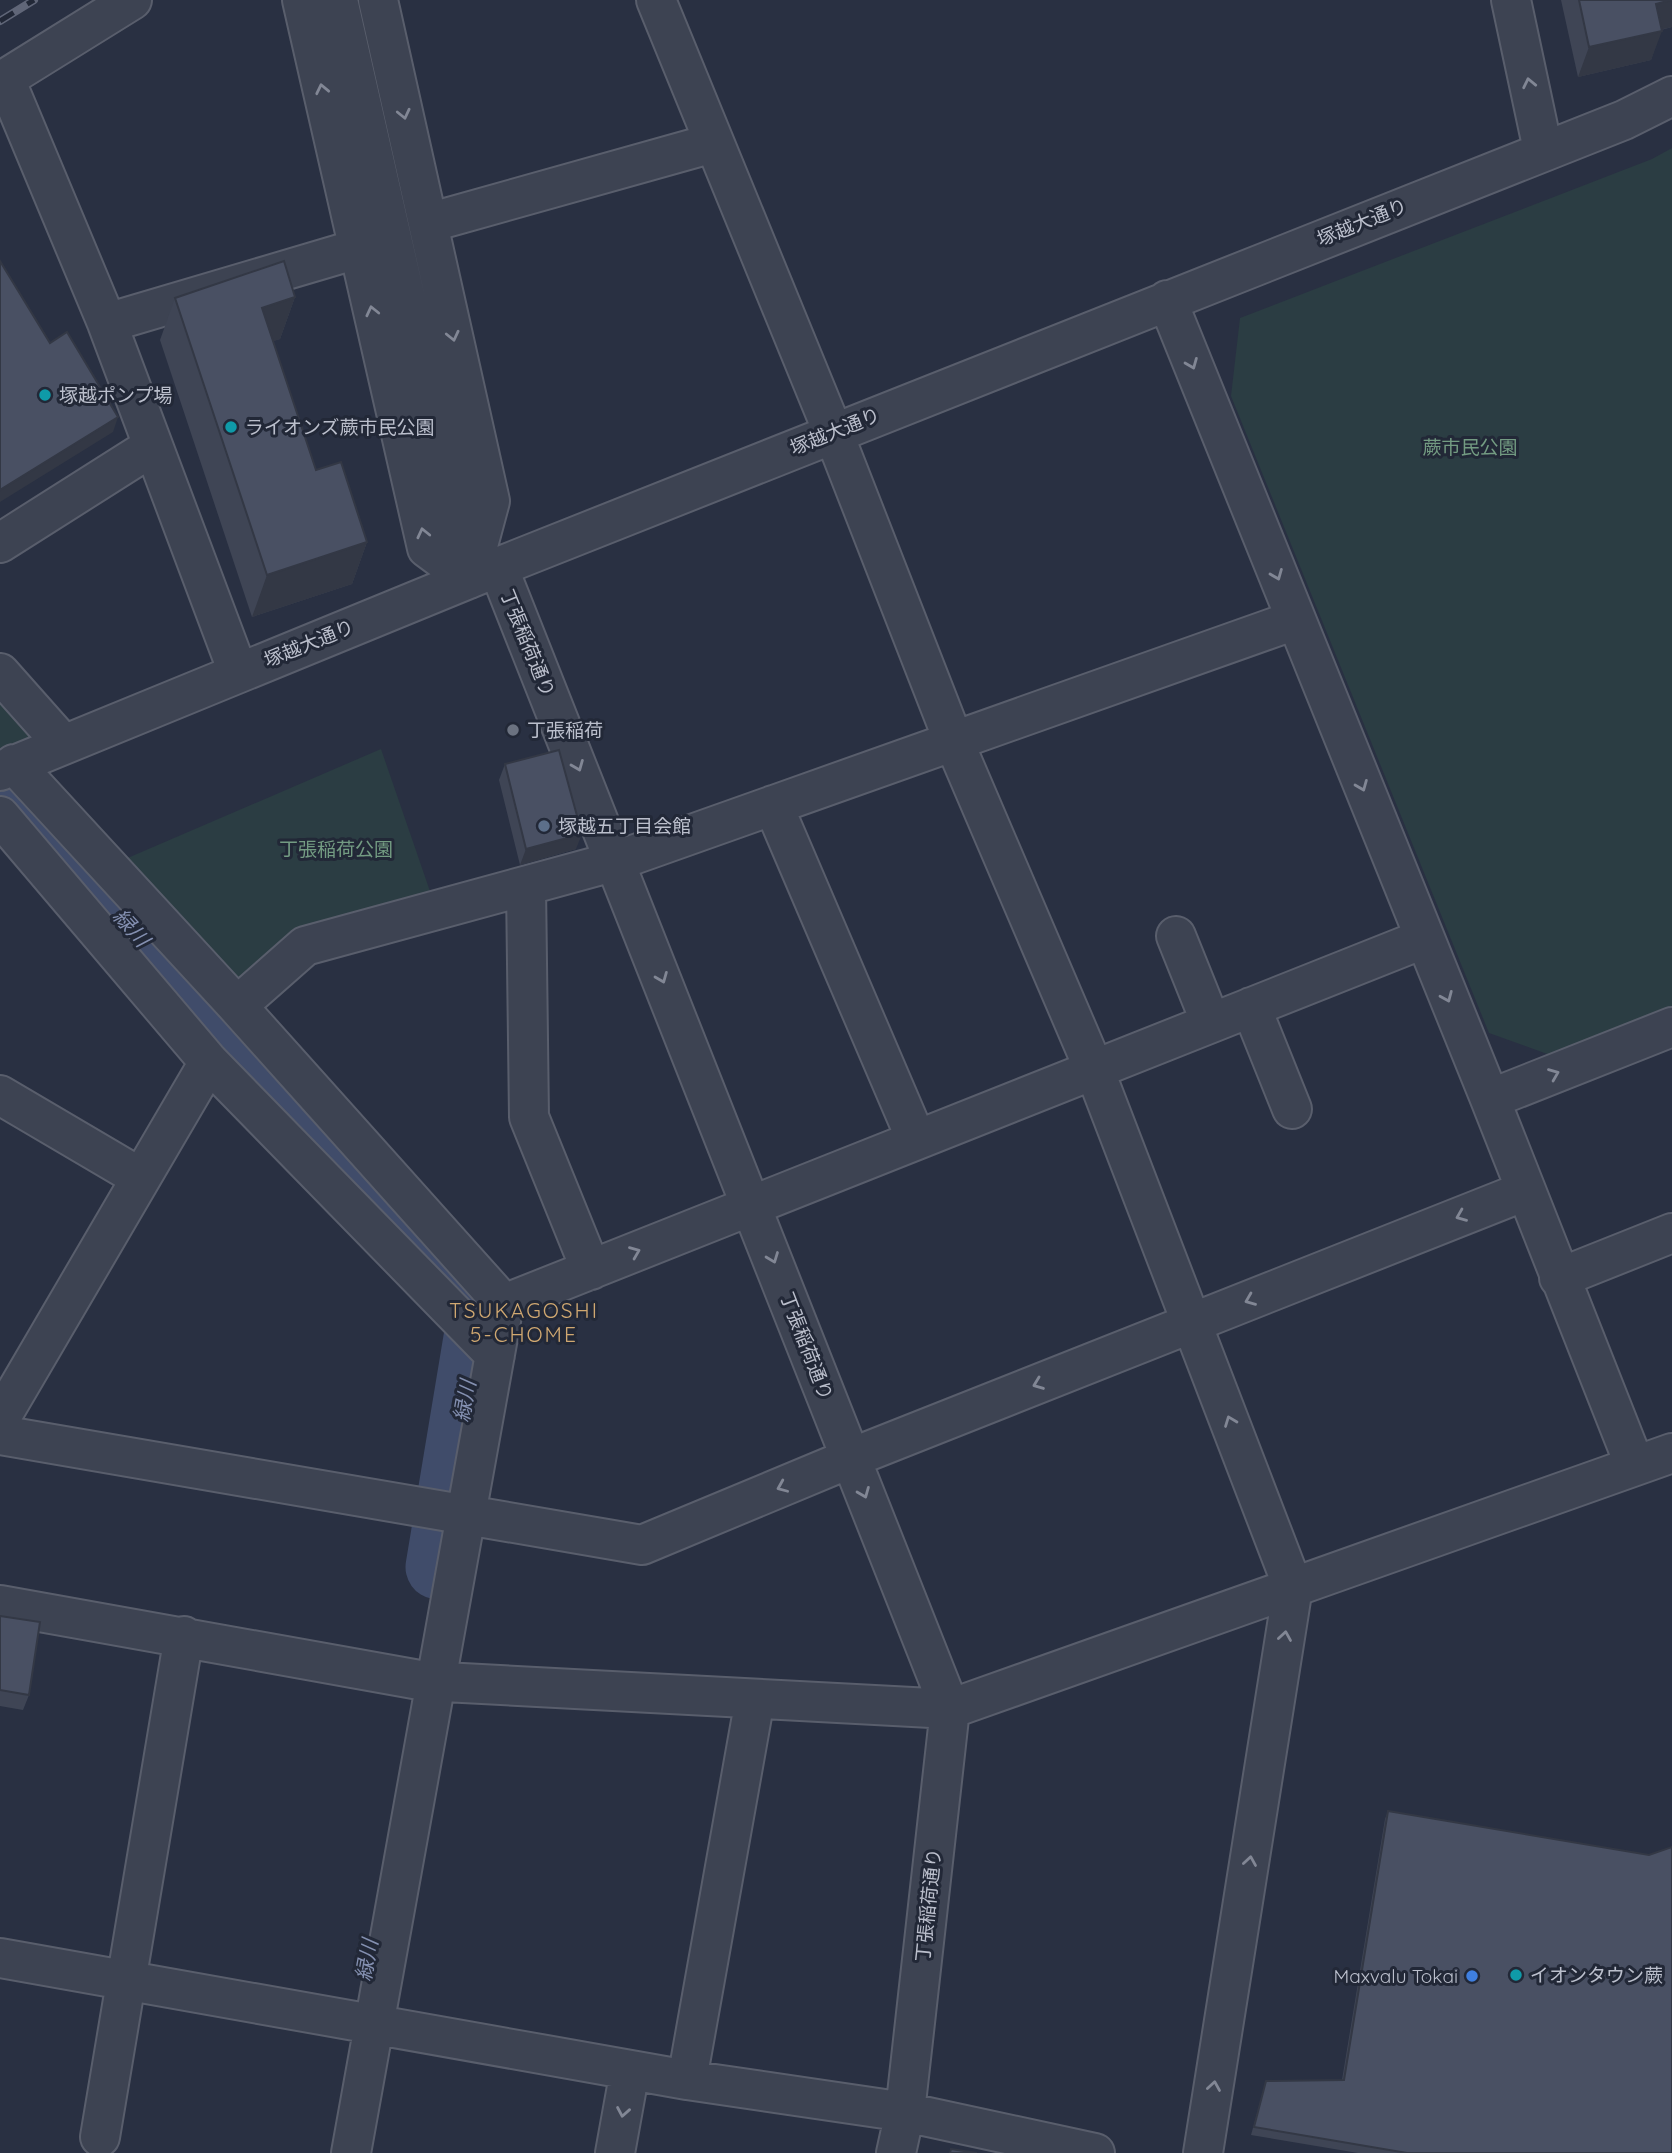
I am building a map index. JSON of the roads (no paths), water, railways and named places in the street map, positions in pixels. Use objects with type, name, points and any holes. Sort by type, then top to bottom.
[{"type":"street","points":[[132,0],[2,80],[107,323],[238,672]]},
{"type":"street","points":[[302,0],[427,548],[484,573],[490,501],[378,0]]},
{"type":"street","name":"丁張稲荷通り","points":[[338,0],[456,524],[484,573],[616,861],[950,1709],[905,2112],[896,2153]]},
{"type":"street","points":[[656,0],[833,432],[954,742],[1094,1069],[1293,1587],[1203,2153]]},
{"type":"street","points":[[1511,0],[1543,150]]},
{"type":"street","name":"塚越大通り","points":[[8,767],[833,432],[1624,120],[1672,96]]},
{"type":"street","points":[[428,223],[713,143]]},
{"type":"street","points":[[107,323],[357,249]]},
{"type":"street","points":[[1167,300],[1635,1466]]},
{"type":"street","points":[[0,543],[153,446]]},
{"type":"street","points":[[237,1006],[305,946],[616,861],[1295,620]]},
{"type":"street","points":[[0,673],[63,744]]},
{"type":"street","points":[[8,767],[237,1006],[504,1304]]},
{"type":"street","points":[[773,806],[916,1139]]},
{"type":"street","points":[[0,816],[209,1062],[494,1354]]},
{"type":"street","points":[[526,886],[529,1117],[591,1270]]},
{"type":"street","points":[[1176,936],[1211,1023]]},
{"type":"street","points":[[504,1304],[1423,939]]},
{"type":"street","points":[[1251,1007],[1292,1109]]},
{"type":"street","points":[[1490,1100],[1672,1027]]},
{"type":"street","points":[[0,1419],[209,1062]]},
{"type":"street","points":[[0,1095],[141,1178]]},
{"type":"street","points":[[0,1435],[642,1545],[851,1458],[1525,1191]]},
{"type":"street","points":[[1559,1278],[1672,1233]]},
{"type":"street","points":[[351,2153],[359,2021],[418,1680],[504,1304]]},
{"type":"street","points":[[0,1605],[418,1680],[950,1709],[1672,1453]]},
{"type":"street","points":[[100,2137],[184,1636]]},
{"type":"street","points":[[687,2080],[755,1699]]},
{"type":"street","points":[[0,1958],[687,2080],[905,2112],[1095,2153]]},
{"type":"street","points":[[615,2153],[630,2070]]},
{"type":"waterway","name":"緑川","points":[[0,782],[197,997],[480,1314],[438,1567]]},
{"type":"railway","points":[[0,21],[34,0]]},
{"type":"place","name":"塚越ポンプ場","points":[[45,395]]},
{"type":"place","name":"ライオンズ蕨市民公園","points":[[231,427]]},
{"type":"place","name":"丁張稲荷","points":[[513,730]]},
{"type":"place","name":"塚越五丁目会館","points":[[544,826]]},
{"type":"place","name":"イオンタウン蕨","points":[[1516,1975]]},
{"type":"place","name":"Maxvalu Tokai","points":[[1472,1976]]},
{"type":"district","name":"TSUKAGOSHI 5-CHOME","points":[[524,1323]]},
{"type":"park label","name":"蕨市民公園","points":[[1470,447]]},
{"type":"park label","name":"丁張稲荷公園","points":[[336,849]]}]
